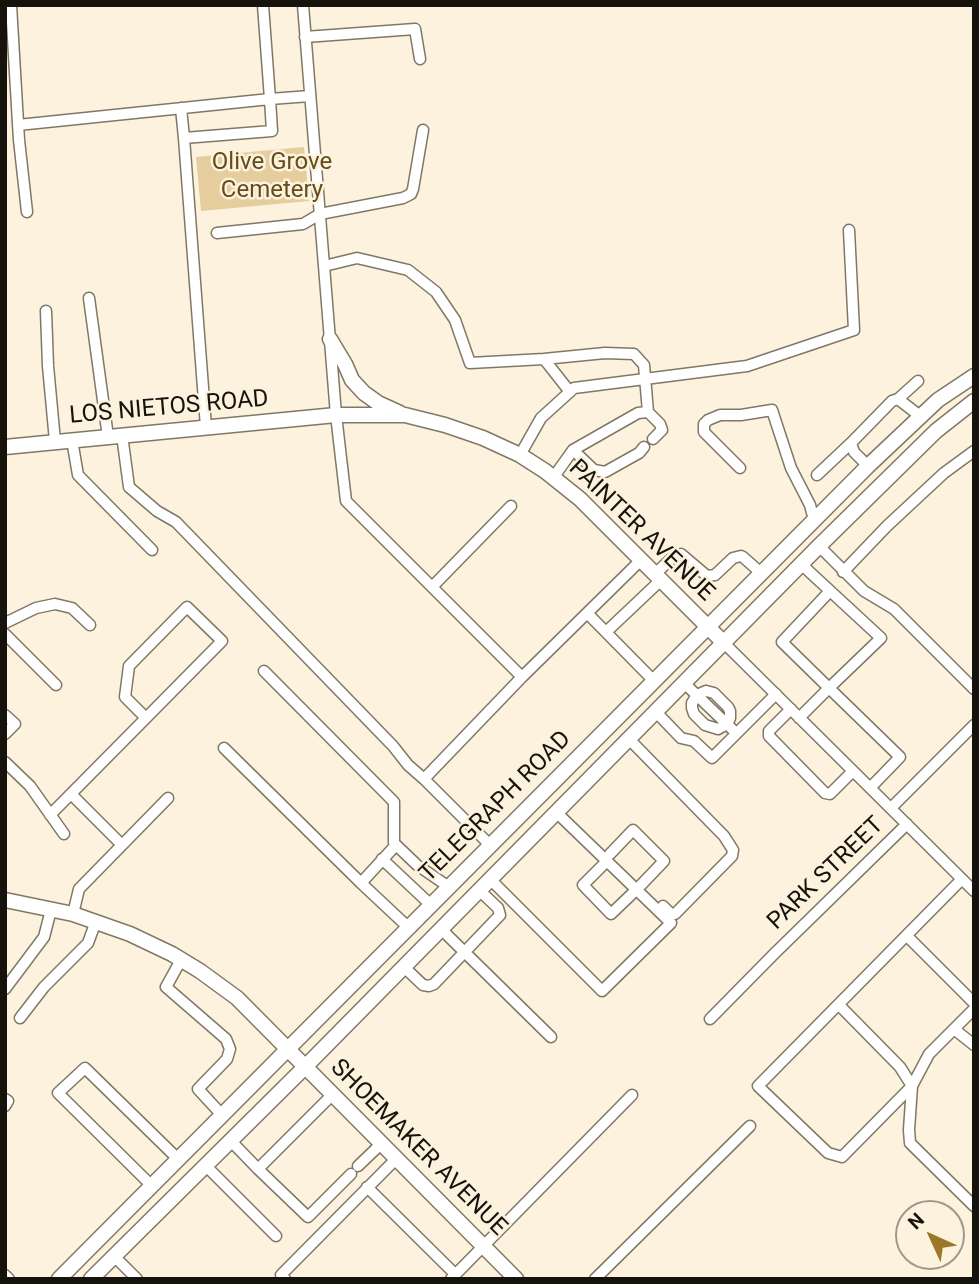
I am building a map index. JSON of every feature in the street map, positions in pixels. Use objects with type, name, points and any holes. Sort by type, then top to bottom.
[{"type":"main road","points":[[330,339],[352,380],[364,393],[378,403],[405,415]]},
{"type":"main road","name":"TELEGRAPH ROAD","points":[[60,1279],[868,466],[920,415],[974,376]]},
{"type":"main road","name":"TELEGRAPH ROAD","points":[[91,1279],[306,1066],[801,564],[936,431],[974,401]]},
{"type":"main road","name":"LOS NIETOS ROAD","points":[[5,447],[336,415]]},
{"type":"main road","name":"PAINTER AVENUE","points":[[336,415],[405,415],[483,438],[520,456],[580,499],[723,642]]},
{"type":"main road","points":[[920,415],[936,431]]},
{"type":"main road","points":[[814,520],[819,547]]},
{"type":"main road","points":[[449,887],[466,903]]},
{"type":"main road","name":"SHOEMAKER AVENUE","points":[[5,900],[73,914],[130,934],[181,960],[237,998],[516,1279]]},
{"type":"street","points":[[11,5],[18,125],[27,212]]},
{"type":"street","points":[[184,138],[272,131],[263,5]]},
{"type":"street","points":[[303,5],[336,415],[346,501],[522,677]]},
{"type":"street","points":[[305,37],[415,29],[420,59]]},
{"type":"street","points":[[18,125],[310,96]]},
{"type":"street","points":[[181,108],[206,427]]},
{"type":"street","points":[[217,233],[303,224],[320,214],[403,198],[411,194],[423,130]]},
{"type":"street","points":[[520,456],[541,418],[574,388],[747,366],[854,330],[849,230]]},
{"type":"street","points":[[324,266],[357,258],[408,270],[436,292],[455,320],[470,363],[605,353],[634,354],[644,365],[648,411],[662,430],[653,439]]},
{"type":"street","points":[[89,298],[115,436],[129,487],[157,511],[176,522],[408,765],[490,845]]},
{"type":"street","points":[[46,312],[55,441]]},
{"type":"street","points":[[544,359],[570,391]]},
{"type":"street","points":[[817,475],[892,401],[918,381]]},
{"type":"street","points":[[898,399],[920,415]]},
{"type":"street","points":[[740,468],[704,432],[704,424],[720,415],[772,410],[791,468],[810,505],[814,520]]},
{"type":"street","points":[[553,478],[573,450],[638,413],[648,411]]},
{"type":"street","points":[[72,440],[78,475],[152,550]]},
{"type":"street","points":[[851,443],[854,452],[868,466]]},
{"type":"street","points":[[573,450],[594,470],[605,472],[639,453],[644,447]]},
{"type":"street","points":[[843,572],[896,517],[944,473],[974,451]]},
{"type":"street","points":[[432,587],[511,506]]},
{"type":"street","points":[[819,547],[864,591],[894,609],[974,689]]},
{"type":"street","points":[[606,632],[658,577],[672,558],[681,554],[707,576],[715,575],[733,558],[741,556],[761,573]]},
{"type":"street","points":[[424,779],[522,677],[641,560]]},
{"type":"street","points":[[801,564],[881,638],[829,688],[769,731],[769,736],[825,793],[830,794],[853,771]]},
{"type":"street","points":[[830,591],[782,642],[901,757],[870,788]]},
{"type":"street","points":[[5,623],[36,608],[55,604],[72,608],[90,625]]},
{"type":"street","points":[[50,815],[71,794],[222,641],[187,607],[129,666],[125,696],[146,718]]},
{"type":"street","points":[[587,613],[654,681]]},
{"type":"street","points":[[5,634],[56,685]]},
{"type":"street","name":"PAINTER AVENUE","points":[[723,642],[974,891]]},
{"type":"street","points":[[264,671],[394,802],[394,843],[449,887]]},
{"type":"street","points":[[683,682],[697,695]]},
{"type":"street","points":[[706,691],[714,693],[730,711],[727,724],[715,729],[701,722],[692,708],[697,695],[706,691]]},
{"type":"street","points":[[655,711],[681,738],[694,741],[712,758],[776,694]]},
{"type":"street","points":[[5,715],[15,724],[5,734]]},
{"type":"street","points":[[727,724],[737,734]]},
{"type":"street","points":[[891,808],[974,725]]},
{"type":"street","points":[[558,809],[639,887],[671,914],[675,914],[732,856],[733,850],[724,836],[628,738]]},
{"type":"street","points":[[224,748],[409,928]]},
{"type":"street","points":[[5,762],[30,786],[64,834]]},
{"type":"street","points":[[71,794],[122,845]]},
{"type":"street","points":[[73,914],[79,889],[168,798]]},
{"type":"street","name":"PARK STREET","points":[[710,1019],[907,824]]},
{"type":"street","points":[[633,830],[664,861],[611,914],[583,885],[608,858],[633,830]]},
{"type":"street","points":[[361,883],[396,845]]},
{"type":"street","points":[[382,859],[431,905]]},
{"type":"street","points":[[490,878],[602,991],[671,923],[639,887]]},
{"type":"street","points":[[962,879],[758,1086],[828,1153],[842,1157],[912,1086],[929,1054],[974,1009]]},
{"type":"street","points":[[403,967],[422,985],[434,984],[500,915],[498,908],[479,890]]},
{"type":"street","points":[[5,989],[44,937],[51,910]]},
{"type":"street","points":[[20,1018],[44,987],[88,943],[96,921]]},
{"type":"street","points":[[441,929],[551,1037]]},
{"type":"street","points":[[907,936],[974,1003]]},
{"type":"street","points":[[181,960],[166,987],[226,1039],[230,1049],[227,1059],[198,1089],[222,1115]]},
{"type":"street","points":[[839,1005],[900,1068],[912,1086],[910,1143],[974,1206]]},
{"type":"street","points":[[954,1029],[974,1045]]},
{"type":"street","points":[[152,1186],[58,1093],[85,1068],[178,1159]]},
{"type":"street","points":[[258,1168],[333,1094]]},
{"type":"street","points":[[368,1187],[453,1277],[632,1095]]},
{"type":"street","points":[[5,1098],[8,1101],[5,1105]]},
{"type":"street","points":[[595,1279],[750,1126]]},
{"type":"street","points":[[230,1140],[308,1217],[381,1143]]},
{"type":"street","points":[[285,1279],[281,1275],[396,1158]]},
{"type":"street","points":[[205,1165],[276,1236]]},
{"type":"street","points":[[114,1256],[136,1279]]},
{"type":"green space","name":"Olive Grove Cemetery","points":[[304,147],[309,201],[201,211],[196,157]]}]
